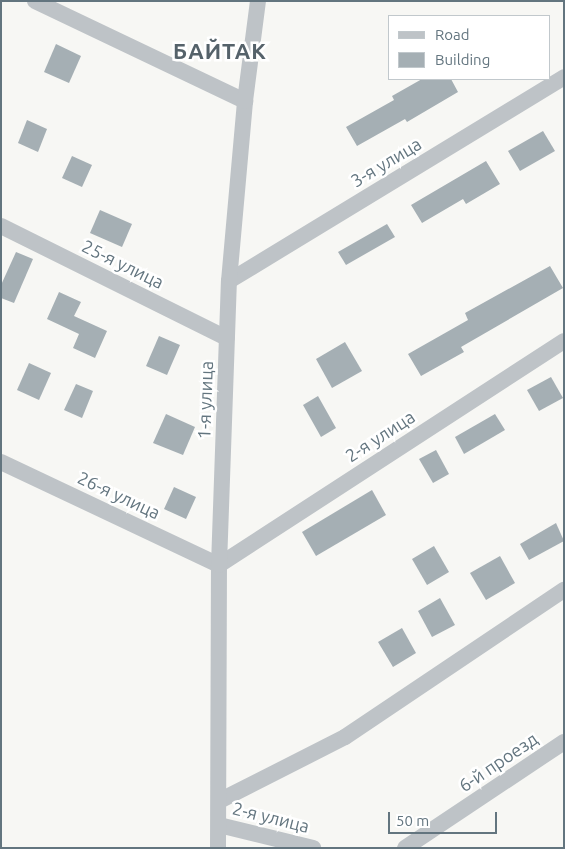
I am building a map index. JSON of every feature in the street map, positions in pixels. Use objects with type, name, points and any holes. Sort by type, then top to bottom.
[{"type":"street","points":[[35,1],[245,101]]},
{"type":"street","name":"1-я улица","points":[[218,848],[219,565],[227,338],[245,101],[258,1]]},
{"type":"street","name":"3-я улица","points":[[230,281],[564,77]]},
{"type":"street","name":"25-я улица","points":[[1,226],[227,338]]},
{"type":"street","name":"2-я улица","points":[[219,565],[564,341]]},
{"type":"street","name":"26-я улица","points":[[1,462],[219,565]]},
{"type":"street","points":[[219,802],[345,737],[564,590]]},
{"type":"street","name":"6-й проезд","points":[[406,848],[564,742]]},
{"type":"street","name":"2-я улица","points":[[219,825],[313,848]]},
{"type":"building","points":[[56,44],[81,56],[69,83],[44,72]]},
{"type":"building","points":[[420,80],[452,80],[458,92],[407,122],[405,119],[357,146],[346,127],[394,100],[392,96]]},
{"type":"building","points":[[27,120],[47,129],[38,152],[18,143]]},
{"type":"building","points":[[543,131],[555,151],[520,171],[508,151]]},
{"type":"building","points":[[72,156],[92,165],[82,187],[62,178]]},
{"type":"building","points":[[486,161],[500,184],[466,204],[463,199],[422,223],[411,205]]},
{"type":"building","points":[[100,210],[132,224],[122,247],[90,233]]},
{"type":"building","points":[[387,224],[395,237],[346,265],[338,252]]},
{"type":"building","points":[[16,252],[33,259],[14,303],[1,298],[1,285]]},
{"type":"building","points":[[550,266],[563,288],[461,347],[464,352],[421,376],[408,354],[468,320],[465,313]]},
{"type":"building","points":[[59,292],[81,302],[74,316],[107,331],[95,358],[73,348],[79,334],[47,319]]},
{"type":"building","points":[[159,336],[180,345],[167,375],[146,366]]},
{"type":"building","points":[[345,342],[362,371],[332,388],[316,359]]},
{"type":"building","points":[[29,363],[51,373],[39,400],[17,390]]},
{"type":"building","points":[[551,377],[563,398],[539,411],[527,390]]},
{"type":"building","points":[[76,384],[93,391],[82,418],[64,410]]},
{"type":"building","points":[[318,396],[336,428],[321,437],[303,405]]},
{"type":"building","points":[[166,414],[195,427],[183,455],[153,443]]},
{"type":"building","points":[[495,414],[505,430],[464,454],[455,437]]},
{"type":"building","points":[[436,450],[449,474],[433,483],[419,459]]},
{"type":"building","points":[[174,487],[196,497],[186,519],[164,509]]},
{"type":"building","points":[[372,490],[386,515],[316,556],[302,532]]},
{"type":"building","points":[[556,523],[564,541],[529,560],[520,544]]},
{"type":"building","points":[[434,546],[449,572],[427,585],[412,559]]},
{"type":"building","points":[[500,556],[515,583],[486,600],[470,573]]},
{"type":"building","points":[[440,598],[455,625],[432,637],[418,611]]},
{"type":"building","points":[[402,628],[416,653],[393,667],[378,642]]},
{"type":"district","name":"БАЙТАК","points":[[220,51]]}]
